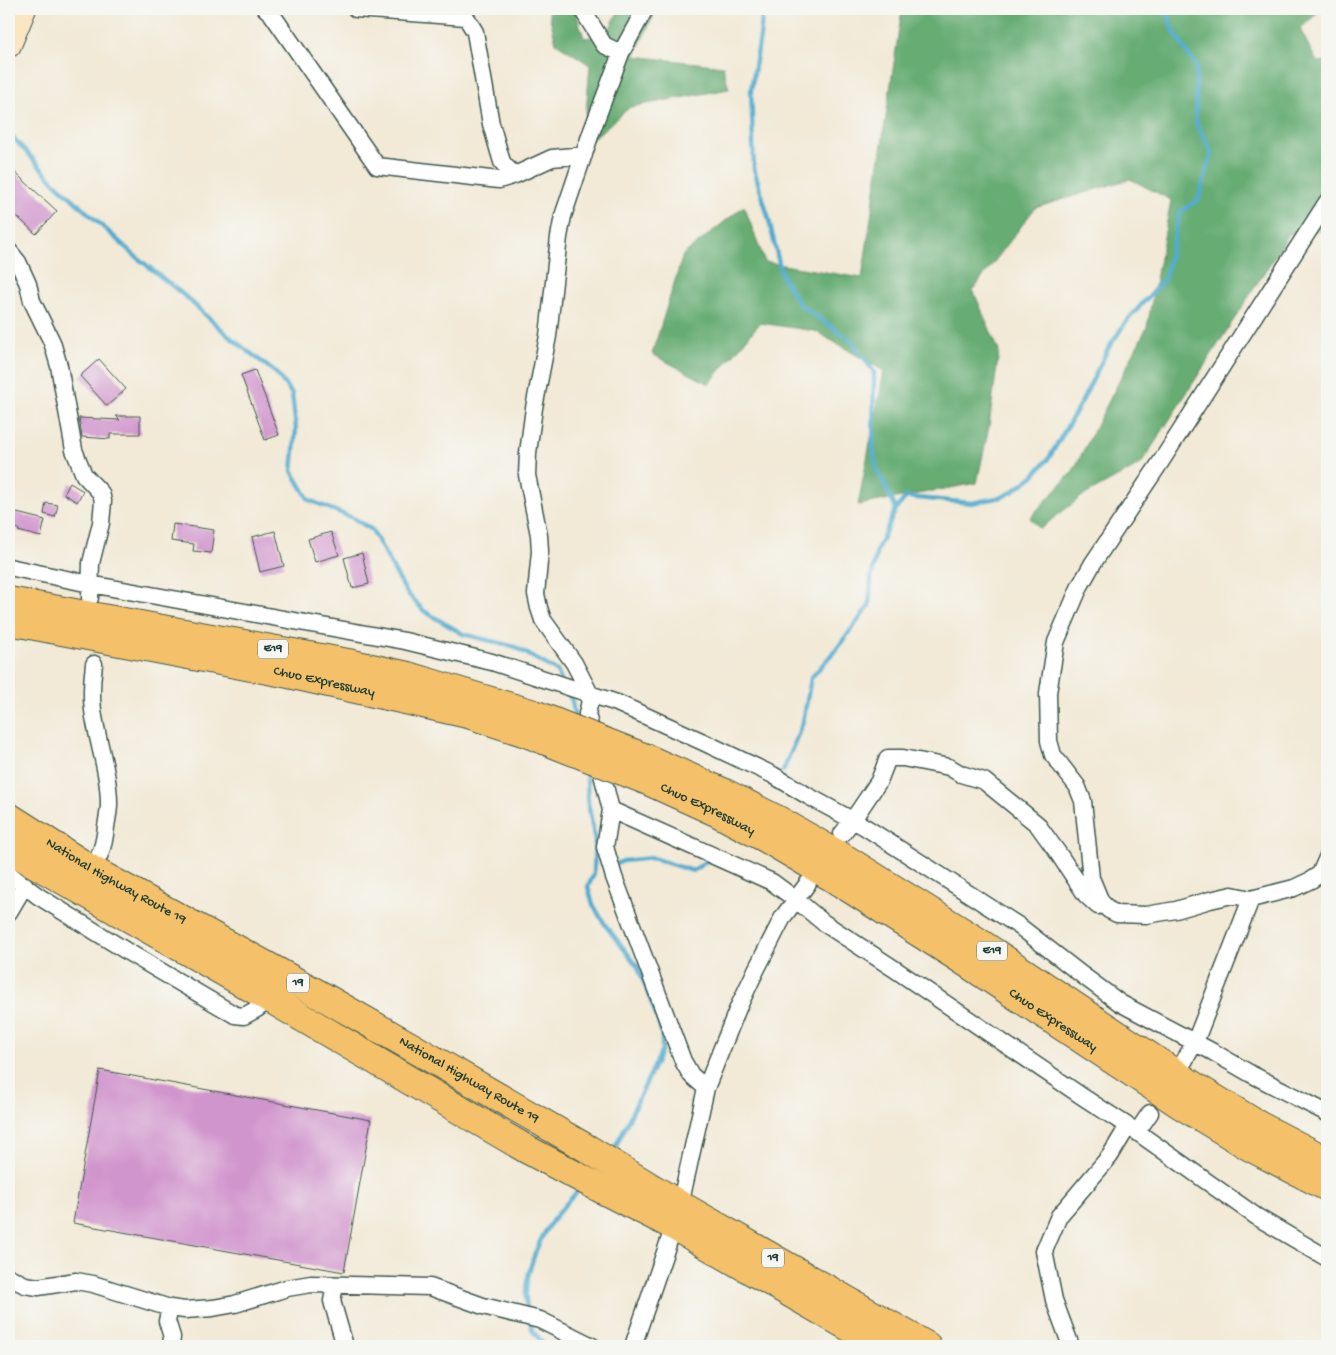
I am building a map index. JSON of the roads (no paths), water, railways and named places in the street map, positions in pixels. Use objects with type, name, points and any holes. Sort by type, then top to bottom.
[{"type":"highway","name":"Chuo Expressway","points":[[9,601],[348,663],[408,676],[647,770],[732,797],[778,820],[844,858],[977,941],[1194,1086],[1260,1126],[1327,1161]]},
{"type":"highway","name":"Chuo Expressway","points":[[9,621],[289,674],[468,714],[530,723]]},
{"type":"highway","name":"Chuo Expressway","points":[[647,770],[716,812],[834,878],[968,963],[1181,1105],[1250,1147],[1327,1187]]},
{"type":"highway","name":"National Highway Route 19","points":[[9,816],[92,870],[322,996],[588,1149],[619,1168],[677,1215],[882,1346]]},
{"type":"highway","name":"National Highway Route 19","points":[[9,849],[528,1150],[605,1191],[677,1215],[927,1346]]},
{"type":"street","points":[[10,43],[24,9]]},
{"type":"street","points":[[266,9],[271,13],[377,166],[498,180],[515,175],[552,158],[584,155]]},
{"type":"street","points":[[356,9],[466,17],[476,32],[491,124],[496,143],[502,162],[515,175]]},
{"type":"street","points":[[584,9],[585,14],[604,45],[621,53]]},
{"type":"street","points":[[645,9],[621,53],[571,189],[563,216],[548,336],[534,408],[527,475],[540,550],[536,594],[544,620],[574,663],[586,694],[587,714],[611,810],[605,848],[614,877],[683,1061],[691,1074],[706,1088]]},
{"type":"street","points":[[1327,202],[1160,463],[1093,563],[1080,586],[1056,642],[1048,693],[1049,741],[1053,755],[1077,786],[1083,801],[1091,878],[1101,902],[1109,910],[1117,914],[1146,915],[1176,910],[1232,895],[1251,899],[1294,888],[1324,874],[1327,858]]},
{"type":"street","points":[[9,251],[18,262],[28,284],[32,301],[52,342],[59,366],[74,450],[84,475],[100,492],[102,501],[101,523],[91,563],[90,591]]},
{"type":"street","points":[[9,566],[90,591],[405,641],[492,662],[616,703],[764,771],[882,838],[1020,926],[1120,1003],[1327,1114]]},
{"type":"street","points":[[92,870],[100,857],[104,842],[109,805],[108,789],[92,708],[94,664]]},
{"type":"street","points":[[842,834],[879,781],[888,758],[903,758],[949,767],[961,774],[984,782],[1037,824],[1086,895],[1102,910],[1109,910]]},
{"type":"street","points":[[611,810],[772,882],[824,923],[1133,1129],[1258,1217],[1327,1258]]},
{"type":"street","points":[[9,874],[38,896],[235,1014],[244,1016],[270,999]]},
{"type":"street","points":[[633,1346],[677,1215],[706,1088],[738,1008],[756,970],[784,917],[808,883]]},
{"type":"street","points":[[9,912],[25,885]]},
{"type":"street","points":[[1183,1063],[1195,1042],[1251,899]]},
{"type":"street","points":[[1071,1346],[1054,1300],[1044,1251],[1059,1216],[1133,1129],[1150,1113]]},
{"type":"street","points":[[9,1278],[25,1285],[38,1287],[76,1281],[93,1284],[170,1308],[185,1310],[235,1304],[298,1286],[335,1285],[430,1288],[500,1311],[540,1320],[592,1346]]},
{"type":"street","points":[[335,1285],[332,1301],[345,1346]]},
{"type":"street","points":[[170,1308],[168,1321],[172,1337],[171,1346]]},
{"type":"waterway","points":[[763,9],[751,90],[754,169],[768,216],[782,276],[800,305],[852,341],[874,372],[873,445],[876,467],[896,509]]},
{"type":"waterway","points":[[783,771],[803,722],[811,678],[838,647],[869,606],[871,579],[877,550],[896,509],[906,497],[972,503],[1002,497],[1033,476],[1049,458],[1082,401],[1108,349],[1125,323],[1165,278],[1180,212],[1198,200],[1212,153],[1196,122],[1196,66],[1172,29],[1167,9]]},
{"type":"waterway","points":[[9,133],[54,182],[134,255],[186,297],[231,338],[276,373],[292,394],[296,429],[292,471],[309,500],[355,519],[372,530],[406,592],[424,611],[463,634],[515,647],[557,671],[561,681]]},
{"type":"waterway","points":[[567,692],[572,701],[575,720]]},
{"type":"waterway","points":[[585,767],[588,803],[595,840],[594,873],[588,887],[593,905],[606,926],[638,967],[658,1020],[662,1037],[662,1050],[612,1154]]},
{"type":"waterway","points":[[614,865],[623,861],[652,858],[693,871],[709,859]]},
{"type":"waterway","points":[[528,1312],[526,1302],[528,1278],[540,1241],[552,1221],[580,1189]]},
{"type":"waterway","points":[[530,1322],[533,1331],[545,1346]]}]
